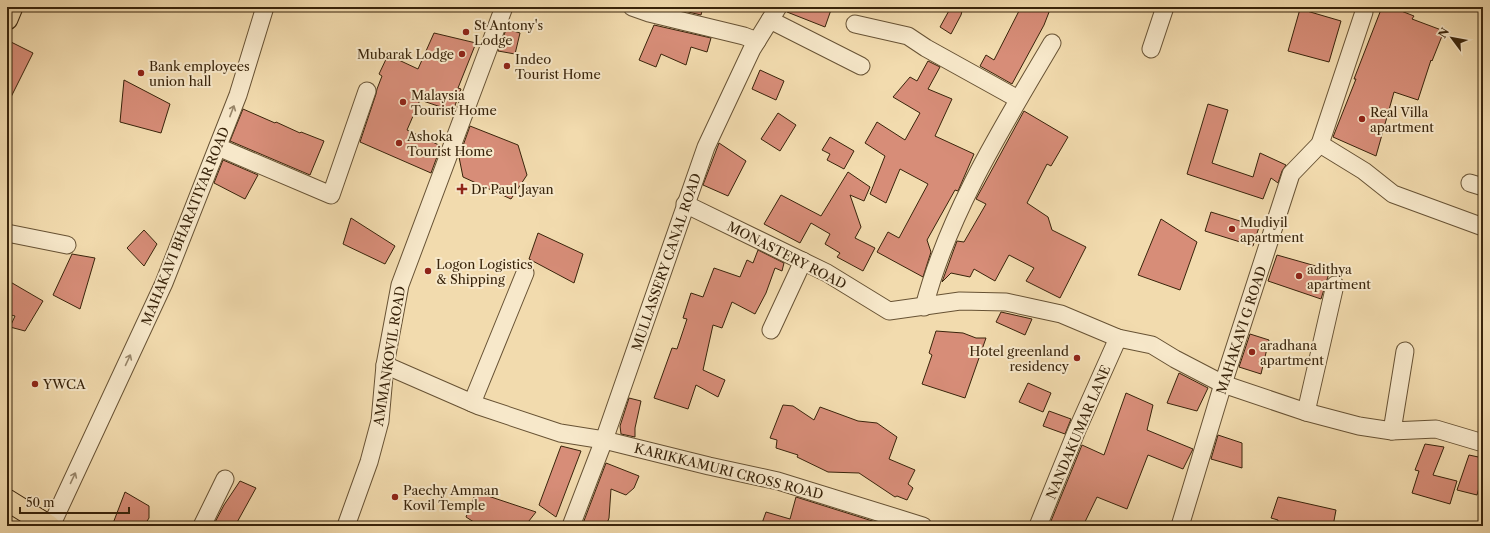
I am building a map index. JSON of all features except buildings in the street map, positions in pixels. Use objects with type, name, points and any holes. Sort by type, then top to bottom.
[{"type":"main road","points":[[7,19],[12,7]]},
{"type":"main road","points":[[7,500],[50,526]]},
{"type":"street","name":"MAHAKAVI BHARATIYAR ROAD","points":[[50,526],[164,283],[238,95],[265,7]]},
{"type":"street","name":"AMMANKOVIL ROAD","points":[[346,526],[369,462],[380,421],[385,365],[400,285],[504,7]]},
{"type":"street","points":[[632,7],[649,13],[744,36],[757,41]]},
{"type":"street","points":[[1151,49],[1165,7]]},
{"type":"street","points":[[1363,7],[1364,12],[1320,144],[1364,171],[1393,194],[1483,227]]},
{"type":"street","points":[[774,13],[861,66]]},
{"type":"street","name":"MULLASSERY CANAL ROAD","points":[[571,526],[604,440],[706,147],[757,41],[774,13]]},
{"type":"street","points":[[855,24],[908,36],[926,48],[1018,100]]},
{"type":"street","points":[[924,307],[930,283],[959,212],[1018,100],[1052,43]]},
{"type":"street","points":[[218,147],[331,195],[367,91]]},
{"type":"street","name":"MAHAKAVI G ROAD","points":[[1180,526],[1223,384],[1291,174],[1320,144]]},
{"type":"street","name":"MONASTERY ROAD","points":[[685,204],[827,273],[889,311],[924,307],[960,300],[1006,302],[1061,314],[1118,338],[1152,345],[1174,359],[1223,384],[1306,412],[1360,426],[1392,430],[1436,429],[1483,443]]},
{"type":"street","points":[[7,233],[67,245]]},
{"type":"street","points":[[771,330],[803,261]]},
{"type":"street","points":[[472,403],[524,273]]},
{"type":"street","points":[[1306,412],[1335,285]]},
{"type":"street","name":"NANDAKUMAR LANE","points":[[1038,526],[1077,430],[1118,338]]},
{"type":"street","points":[[1392,430],[1405,351]]},
{"type":"street","name":"KARIKKAMURI CROSS ROAD","points":[[385,365],[472,403],[560,433],[604,440],[709,466],[778,481],[923,526]]},
{"type":"street","points":[[202,526],[225,479]]},
{"type":"place","name":"St Antony's Lodge","points":[[466,32]]},
{"type":"place","name":"Mubarak Lodge","points":[[462,54]]},
{"type":"place","name":"Indeo Tourist Home","points":[[507,66]]},
{"type":"place","name":"Bank employees union hall","points":[[141,73]]},
{"type":"place","name":"Malaysia Tourist Home","points":[[403,102]]},
{"type":"place","name":"Real Villa apartment","points":[[1362,119]]},
{"type":"place","name":"Ashoka Tourist Home","points":[[399,143]]},
{"type":"place","name":"Dr Paul Jayan","points":[[462,189]]},
{"type":"place","name":"Mudiyil apartment","points":[[1232,229]]},
{"type":"place","name":"Logon Logistics & Shipping","points":[[428,271]]},
{"type":"place","name":"adithya apartment","points":[[1299,276]]},
{"type":"place","name":"aradhana apartment","points":[[1252,352]]},
{"type":"place","name":"Hotel greenland residency","points":[[1077,358]]},
{"type":"place","name":"YWCA","points":[[35,384]]},
{"type":"place","name":"Paechy Amman Kovil Temple","points":[[395,497]]}]
